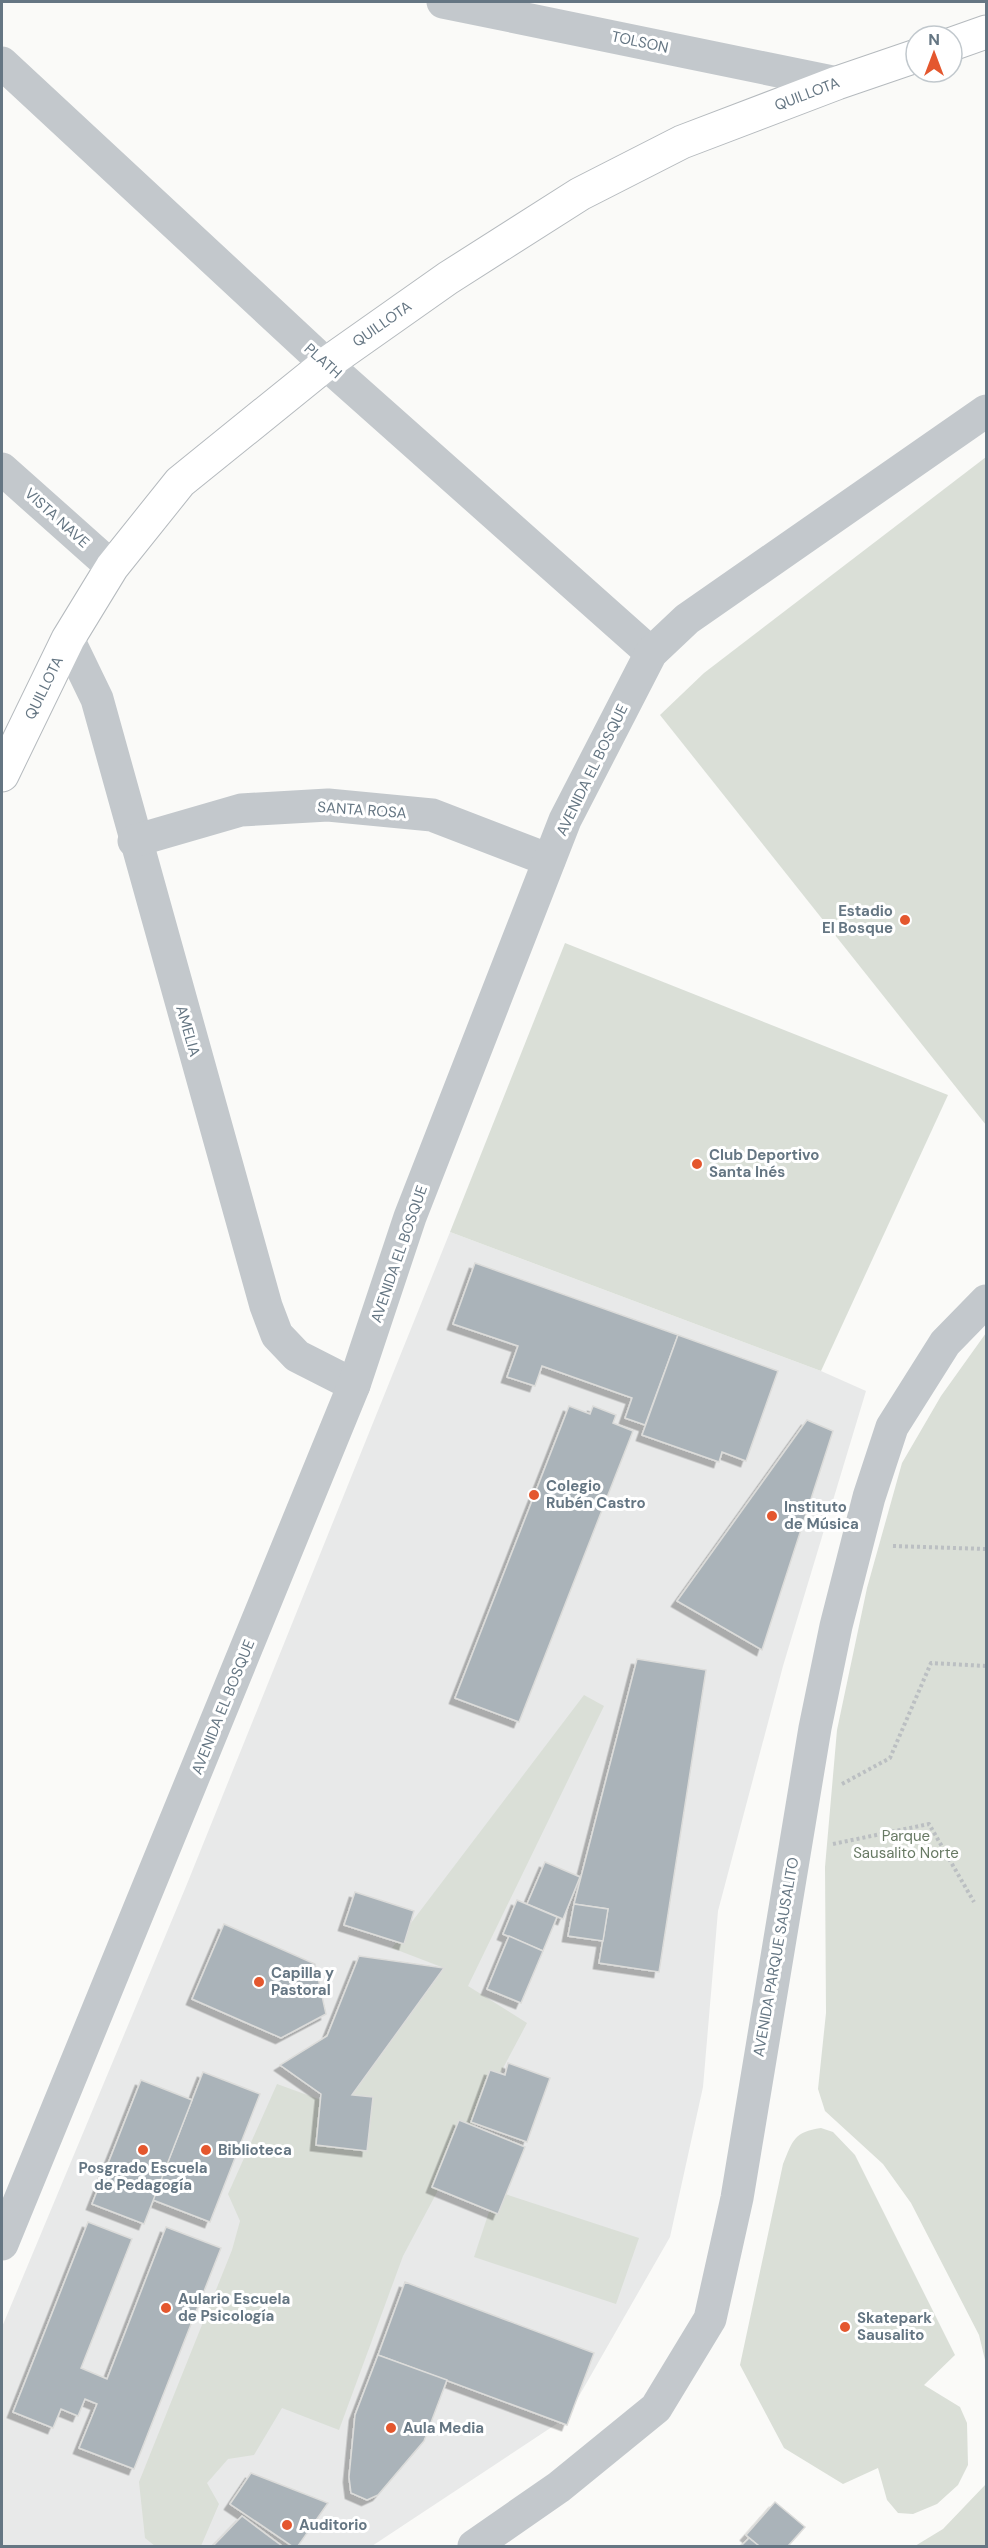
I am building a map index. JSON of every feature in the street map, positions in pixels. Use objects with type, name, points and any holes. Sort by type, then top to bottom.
[{"type":"main road","points":[[964,40],[987,32]]},
{"type":"main road","name":"QUILLOTA","points":[[2,775],[68,639],[112,567],[180,482],[326,364],[447,278],[580,194],[682,142],[904,60]]},
{"type":"street","name":"TOLSON","points":[[443,2],[837,83]]},
{"type":"street","name":"PLATH","points":[[2,63],[326,364],[651,653]]},
{"type":"street","name":"AVENIDA EL BOSQUE","points":[[2,2244],[354,1385],[410,1217],[565,820],[651,653],[687,619],[987,411]]},
{"type":"street","name":"VISTA NAVE","points":[[2,469],[112,567]]},
{"type":"street","name":"AMELIA","points":[[68,639],[97,699],[134,841],[263,1295],[277,1335],[297,1356],[354,1385]]},
{"type":"street","name":"SANTA ROSA","points":[[134,841],[241,810],[328,805],[432,815],[549,861]]},
{"type":"street","name":"AVENIDA PARQUE SAUSALITO","points":[[474,2547],[559,2487],[656,2408],[710,2319],[737,2198],[802,1806],[836,1626],[856,1546],[892,1427],[945,1343],[987,1301]]},
{"type":"path","points":[[856,1546],[987,1549]]},
{"type":"path","points":[[802,1806],[890,1758],[931,1663],[987,1666]]},
{"type":"path","points":[[794,1852],[929,1824],[974,1902]]},
{"type":"shaded area","points":[[450,1232],[821,1371],[866,1391],[783,1666],[718,1911],[703,2087],[670,2237],[567,2417],[372,2546],[2,2546],[2,2327],[187,1884]]},
{"type":"green space","name":"Estadio El Bosque","points":[[986,457],[986,1125],[660,715],[704,673]]},
{"type":"green space","name":"Club Deportivo Santa Inés","points":[[565,943],[948,1095],[821,1371],[450,1232]]},
{"type":"green space","name":"Parque Sausalito Norte","points":[[986,1333],[986,2364],[979,2335],[911,2203],[883,2164],[825,2111],[818,2089],[826,2013],[825,1867],[837,1730],[867,1588],[902,1463],[941,1396]]},
{"type":"green space","points":[[584,1695],[604,1706],[468,1986],[527,2023],[403,2256],[339,2430],[282,2408],[254,2455],[228,2459],[207,2483],[219,2504],[201,2546],[155,2546],[145,2538],[139,2482],[232,2250],[240,2221],[228,2194],[277,2084],[335,2105],[444,1968],[392,1948]]},
{"type":"green space","name":"Skatepark Sausalito","points":[[821,2128],[833,2132],[855,2155],[955,2355],[924,2385],[960,2407],[967,2423],[968,2465],[958,2485],[937,2504],[913,2514],[898,2513],[887,2500],[878,2468],[843,2484],[784,2448],[740,2365],[783,2164],[796,2138],[805,2132]]},
{"type":"green space","points":[[496,2191],[639,2238],[616,2304],[474,2257]]},
{"type":"green space","points":[[986,2484],[986,2546],[915,2546],[943,2529]]},
{"type":"building","points":[[475,1263],[678,1335],[645,1425],[625,1418],[632,1398],[542,1366],[535,1386],[507,1377],[518,1346],[453,1324]]},
{"type":"building","points":[[678,1335],[778,1371],[746,1461],[722,1452],[719,1462],[642,1435]]},
{"type":"building","points":[[569,1406],[590,1414],[593,1406],[616,1415],[613,1423],[633,1431],[519,1722],[455,1698]]},
{"type":"building","name":"Instituto de Música","points":[[807,1420],[833,1431],[762,1650],[677,1601]]},
{"type":"building","points":[[637,1659],[706,1670],[659,1972],[599,1963],[608,1909],[574,1904]]},
{"type":"building","points":[[545,1862],[580,1877],[563,1919],[527,1904]]},
{"type":"building","points":[[355,1892],[414,1911],[404,1944],[344,1925]]},
{"type":"building","points":[[517,1900],[557,1917],[543,1951],[503,1934]]},
{"type":"building","points":[[574,1904],[608,1909],[603,1941],[568,1936]]},
{"type":"building","name":"Capilla y Pastoral","points":[[224,1924],[315,1964],[326,2014],[281,2038],[192,1999]]},
{"type":"building","points":[[509,1936],[543,1951],[521,2003],[487,1989]]},
{"type":"building","points":[[359,1956],[444,1968],[352,2095],[373,2097],[367,2151],[316,2145],[321,2094],[280,2065],[327,2036]]},
{"type":"building","points":[[508,2063],[550,2078],[527,2142],[471,2122],[490,2070],[505,2075]]},
{"type":"building","name":"Biblioteca","points":[[203,2072],[260,2094],[210,2222],[153,2200]]},
{"type":"building","name":"Posgrado Escuela de Pedagogía","points":[[141,2080],[192,2100],[144,2224],[92,2204]]},
{"type":"building","points":[[459,2120],[525,2147],[498,2214],[432,2187]]},
{"type":"building","name":"Aulario Escuela de Psicología","points":[[88,2222],[132,2239],[81,2368],[107,2379],[166,2227],[221,2248],[134,2469],[79,2448],[97,2404],[85,2399],[78,2416],[61,2409],[53,2428],[13,2412]]},
{"type":"building","points":[[405,2282],[594,2353],[567,2425],[378,2355]]},
{"type":"building","name":"Aula Media","points":[[378,2355],[447,2380],[424,2441],[378,2495],[367,2500],[351,2493],[349,2477],[355,2415]]},
{"type":"building","name":"Auditorio","points":[[251,2473],[328,2503],[298,2546],[292,2546],[230,2504]]},
{"type":"building","points":[[775,2502],[805,2527],[788,2546],[759,2546],[746,2535]]},
{"type":"building","points":[[242,2516],[282,2546],[213,2546]]},
{"type":"building","points":[[749,2538],[759,2546],[741,2546]]},
{"type":"place","name":"Estadio El Bosque","points":[[905,920]]},
{"type":"place","name":"Club Deportivo Santa Inés","points":[[697,1164]]},
{"type":"place","name":"Colegio Rubén Castro","points":[[534,1495]]},
{"type":"place","name":"Instituto de Música","points":[[772,1516]]},
{"type":"place","name":"Capilla y Pastoral","points":[[259,1982]]},
{"type":"place","name":"Posgrado Escuela de Pedagogía","points":[[143,2150]]},
{"type":"place","name":"Biblioteca","points":[[206,2150]]},
{"type":"place","name":"Aulario Escuela de Psicología","points":[[166,2308]]},
{"type":"place","name":"Skatepark Sausalito","points":[[845,2327]]},
{"type":"place","name":"Aula Media","points":[[391,2428]]},
{"type":"place","name":"Auditorio","points":[[287,2525]]}]
